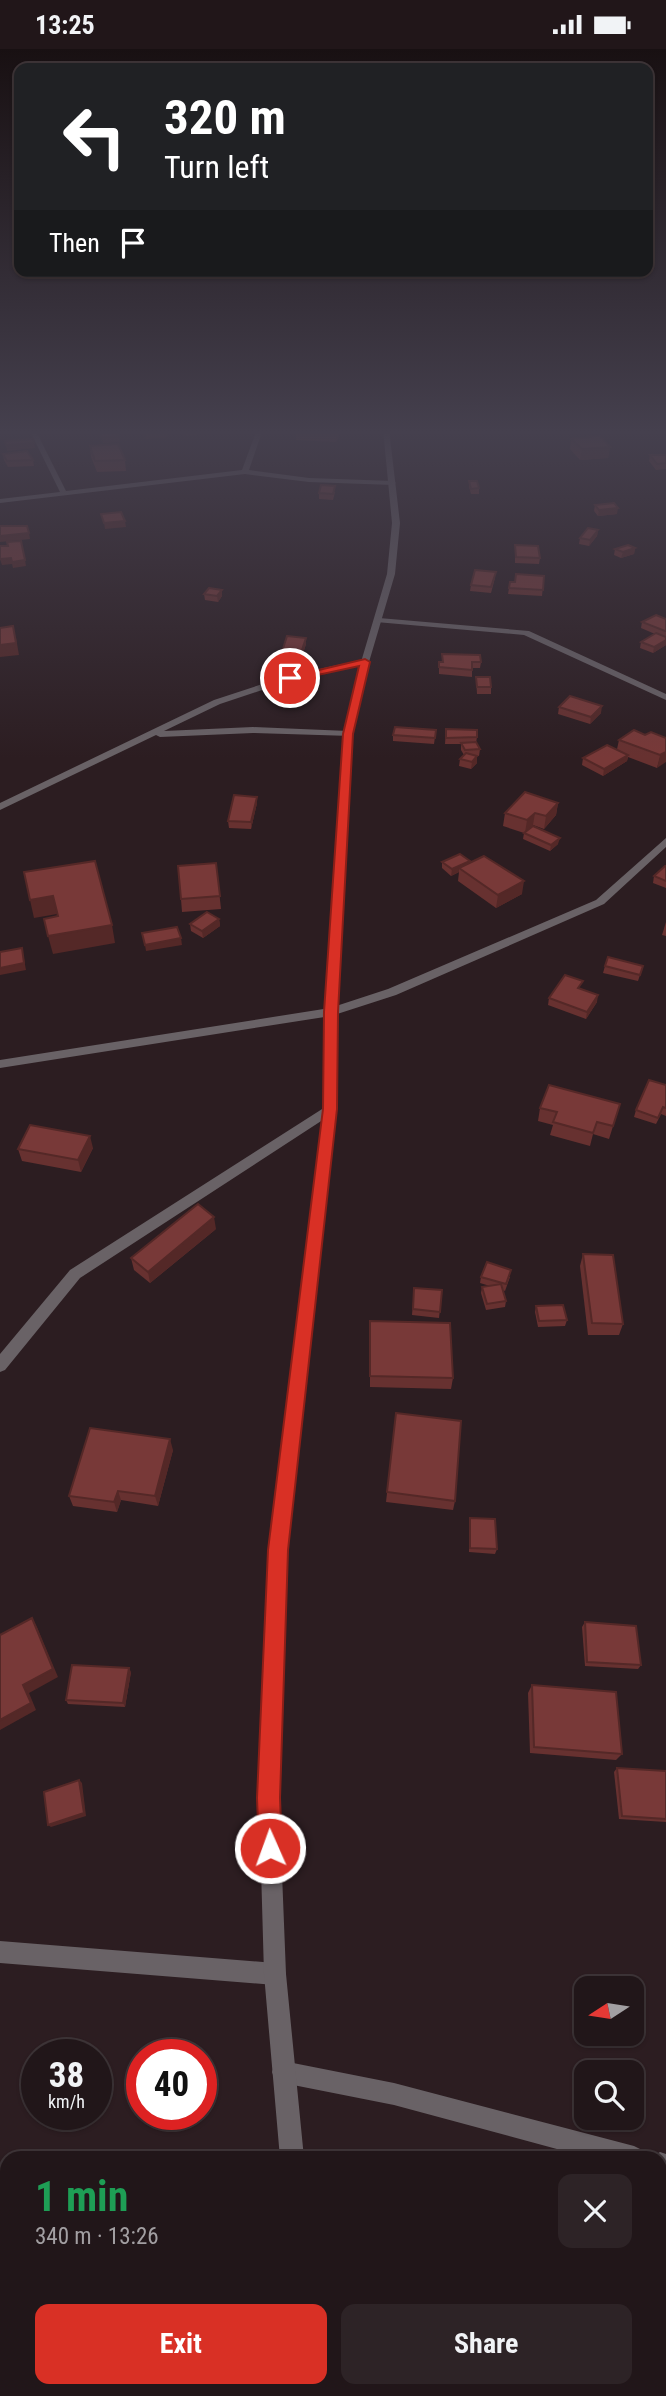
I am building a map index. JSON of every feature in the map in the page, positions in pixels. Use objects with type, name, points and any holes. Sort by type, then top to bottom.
[{"type":"street","points":[[291,2151],[275,1974],[269,1798],[278,1550],[330,1109],[331,1012],[348,734],[365,662],[391,574],[394,539]]},
{"type":"street","points":[[379,619],[526,633],[666,697]]},
{"type":"street","points":[[0,807],[217,702],[290,678],[365,662]]},
{"type":"street","points":[[148,735],[186,731],[253,730],[348,734]]},
{"type":"street","points":[[0,1064],[331,1012],[392,992],[600,902],[666,841]]},
{"type":"street","points":[[0,1365],[75,1274],[330,1109]]},
{"type":"street","points":[[0,1952],[275,1974]]},
{"type":"street","points":[[283,2072],[394,2094],[608,2151]]},
{"type":"building","points":[[21,541],[25,560],[12,562],[11,558],[0,559],[0,546],[8,546],[7,542]]},
{"type":"building","points":[[515,545],[538,546],[540,558],[516,557]]},
{"type":"building","points":[[628,545],[635,548],[623,552],[615,549]]},
{"type":"building","points":[[475,570],[496,572],[491,587],[471,585]]},
{"type":"building","points":[[516,574],[544,576],[543,590],[509,588],[510,582],[515,582]]},
{"type":"building","points":[[209,588],[222,590],[217,596],[204,594]]},
{"type":"building","points":[[656,615],[666,619],[666,631],[642,622]]},
{"type":"building","points":[[13,626],[16,643],[0,645],[0,628]]},
{"type":"building","points":[[656,633],[666,637],[666,640],[654,647],[641,642]]},
{"type":"building","points":[[287,636],[306,638],[299,659],[280,658]]},
{"type":"building","points":[[442,654],[480,655],[481,662],[472,662],[472,670],[439,667],[439,662],[443,662]]},
{"type":"building","points":[[476,677],[490,677],[491,687],[477,687]]},
{"type":"building","points":[[570,696],[602,706],[591,717],[559,707]]},
{"type":"building","points":[[395,727],[436,730],[435,738],[393,735]]},
{"type":"building","points":[[446,729],[477,730],[477,737],[446,738]]},
{"type":"building","points":[[634,730],[645,735],[651,732],[666,738],[666,752],[660,755],[619,740]]},
{"type":"building","points":[[476,742],[480,749],[465,750],[461,743]]},
{"type":"building","points":[[607,745],[628,755],[604,769],[583,758]]},
{"type":"building","points":[[466,753],[477,756],[472,762],[460,759]]},
{"type":"building","points":[[525,792],[558,803],[546,816],[535,813],[527,820],[505,813]]},
{"type":"building","points":[[234,795],[257,797],[251,822],[228,821]]},
{"type":"building","points":[[533,826],[560,838],[551,845],[524,833]]},
{"type":"building","points":[[460,854],[470,861],[452,869],[442,862]]},
{"type":"building","points":[[484,856],[524,881],[498,895],[459,868]]},
{"type":"building","points":[[95,861],[112,925],[48,936],[44,919],[58,916],[53,896],[30,900],[24,872]]},
{"type":"building","points":[[216,863],[220,896],[181,899],[178,866]]},
{"type":"building","points":[[666,866],[666,881],[654,876]]},
{"type":"building","points":[[207,912],[219,919],[202,931],[190,924]]},
{"type":"building","points":[[177,927],[181,938],[145,945],[142,933]]},
{"type":"building","points":[[22,948],[24,963],[0,968],[0,952]]},
{"type":"building","points":[[608,957],[643,966],[640,975],[605,966]]},
{"type":"building","points":[[565,975],[583,981],[578,988],[598,995],[587,1012],[549,998]]},
{"type":"building","points":[[649,1080],[666,1085],[666,1108],[663,1107],[658,1118],[636,1110]]},
{"type":"building","points":[[549,1085],[620,1104],[613,1126],[597,1122],[593,1133],[553,1122],[557,1112],[540,1108]]},
{"type":"building","points":[[30,1125],[90,1136],[78,1160],[18,1149]]},
{"type":"building","points":[[198,1204],[214,1217],[148,1272],[131,1258]]},
{"type":"building","points":[[583,1254],[613,1255],[623,1324],[592,1323]]},
{"type":"building","points":[[487,1262],[511,1270],[506,1284],[481,1277]]},
{"type":"building","points":[[501,1284],[506,1301],[487,1304],[482,1287]]},
{"type":"building","points":[[414,1288],[442,1290],[440,1312],[413,1309]]},
{"type":"building","points":[[563,1305],[567,1320],[539,1321],[536,1306]]},
{"type":"building","points":[[370,1321],[450,1323],[453,1378],[370,1376]]},
{"type":"building","points":[[396,1413],[461,1421],[455,1501],[387,1492]]},
{"type":"building","points":[[90,1428],[170,1439],[155,1496],[118,1491],[114,1502],[69,1496]]},
{"type":"building","points":[[470,1518],[495,1519],[497,1549],[470,1548]]},
{"type":"building","points":[[32,1618],[53,1669],[23,1685],[31,1703],[0,1720],[0,1635]]},
{"type":"building","points":[[585,1622],[636,1626],[641,1665],[587,1662]]},
{"type":"building","points":[[72,1665],[129,1668],[123,1703],[66,1700]]},
{"type":"building","points":[[532,1685],[616,1692],[622,1754],[534,1747]]},
{"type":"building","points":[[617,1768],[666,1771],[666,1819],[622,1816]]},
{"type":"building","points":[[79,1780],[84,1813],[48,1825],[44,1792]]},
{"type":"route","points":[[270,1848],[269,1798],[278,1550],[330,1109],[331,1012],[348,734],[365,662],[290,678]]}]
